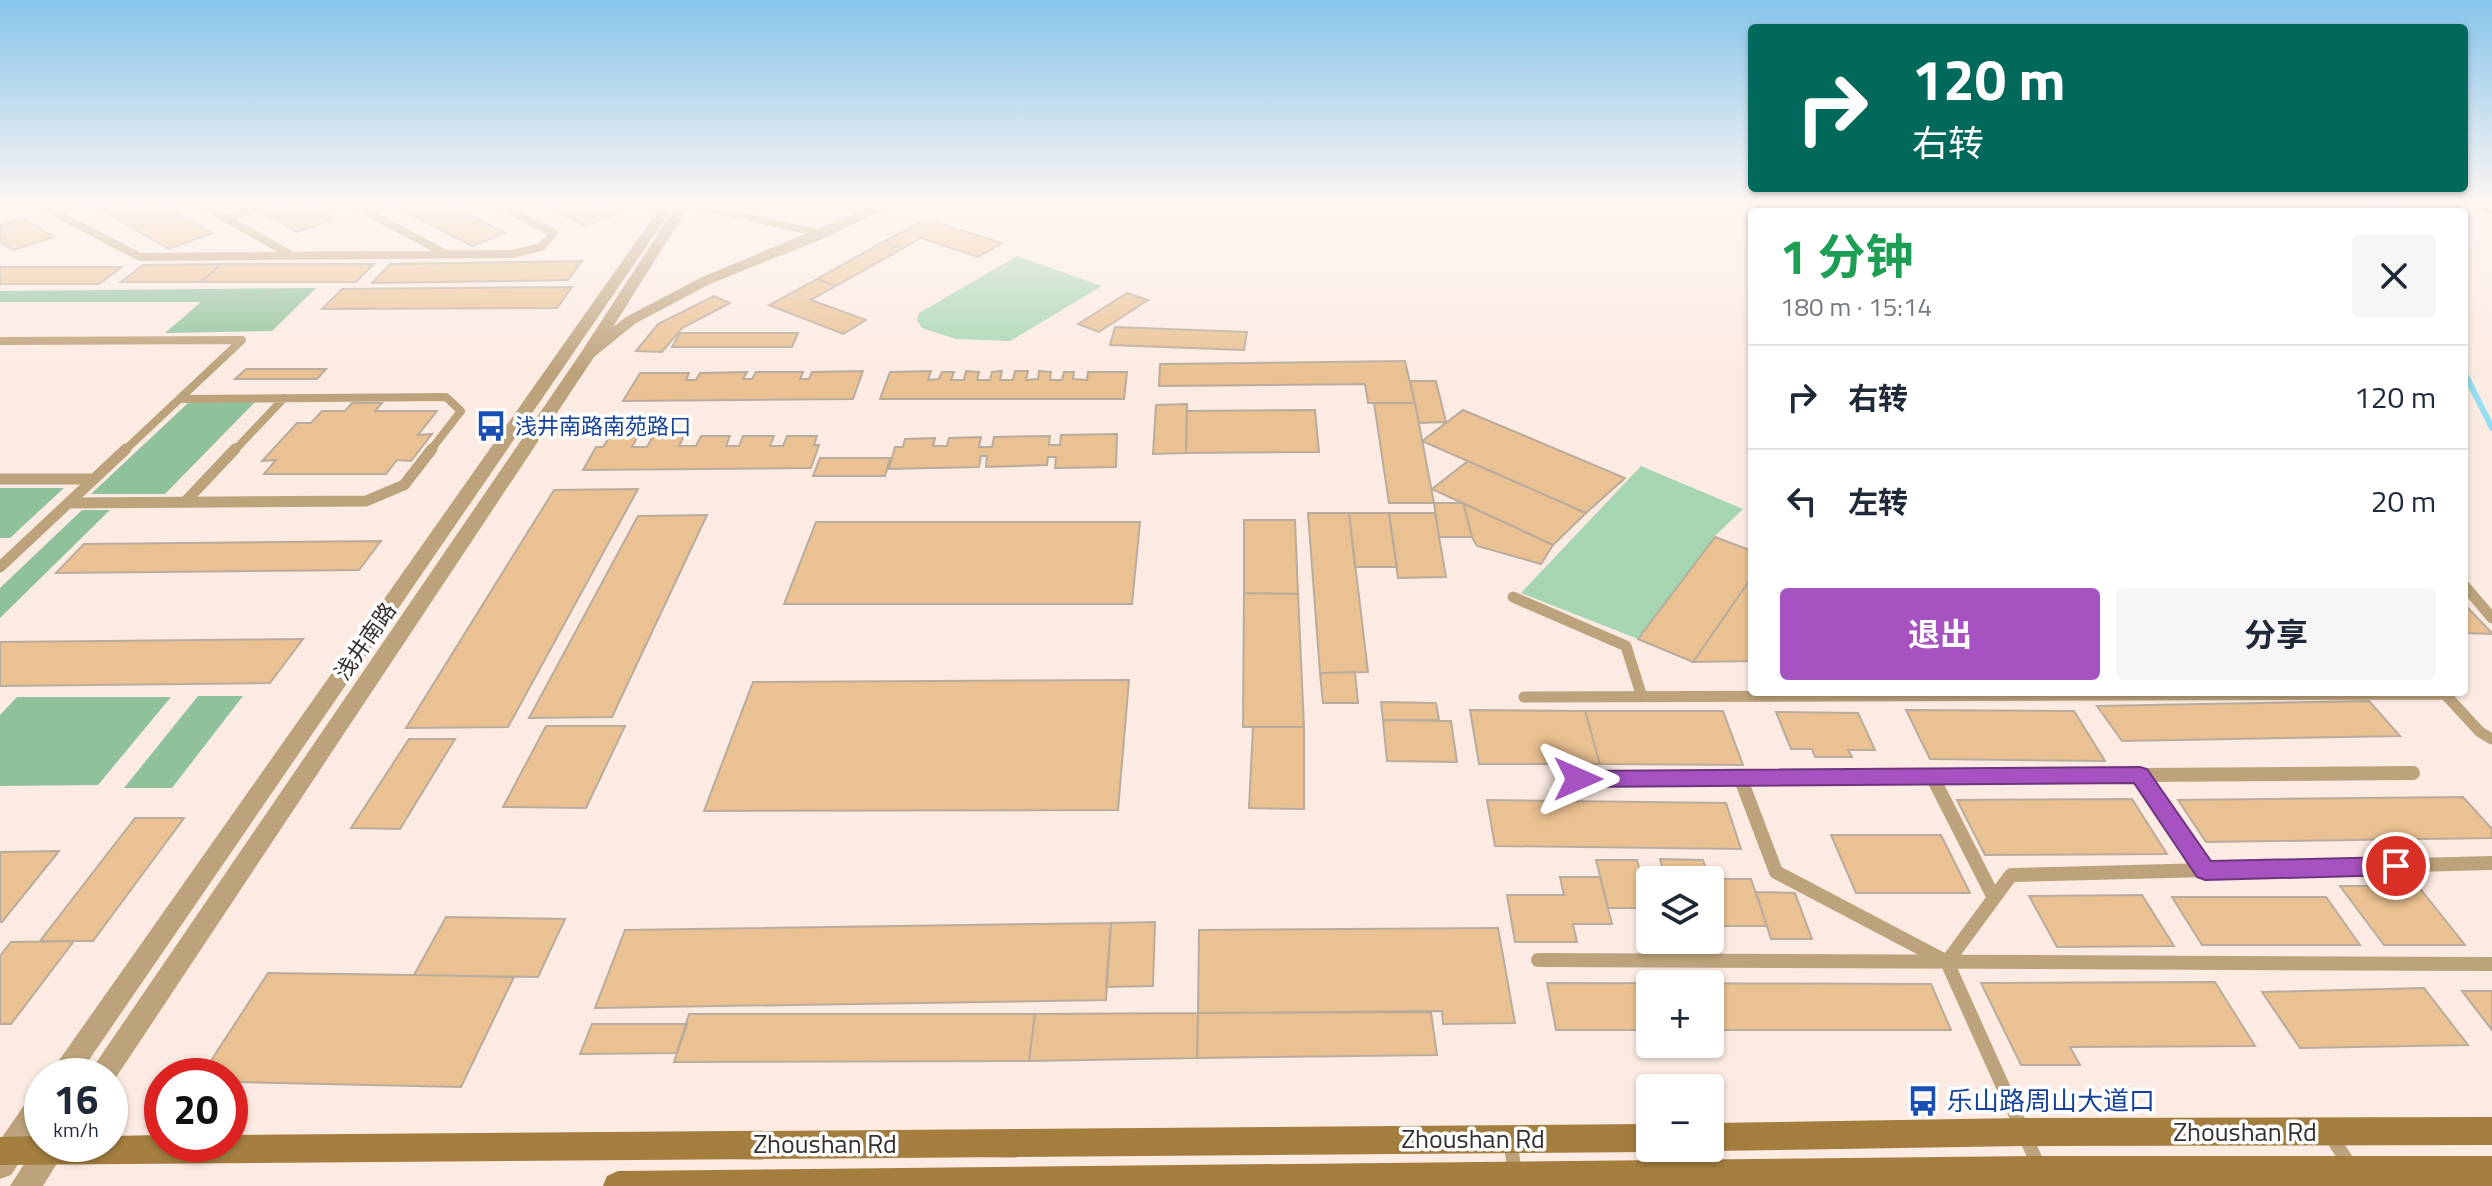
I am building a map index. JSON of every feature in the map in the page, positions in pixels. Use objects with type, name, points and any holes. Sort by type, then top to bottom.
[{"type":"main road","name":"Zhoushan Rd","points":[[1724,1137],[2022,1132],[2492,1131]]},
{"type":"main road","name":"Zhoushan Rd","points":[[128,1147],[1636,1138]]},
{"type":"main road","name":"Zhoushan Rd","points":[[3,1156],[24,1152]]},
{"type":"main road","name":"Zhoushan Rd","points":[[618,1186],[1954,1179],[2041,1171],[2359,1179],[2492,1171]]},
{"type":"street","name":"浅井南路","points":[[75,1058],[629,261]]},
{"type":"street","name":"浅井南路","points":[[113,1058],[647,261]]},
{"type":"street","points":[[588,354],[631,320],[705,281],[754,261]]},
{"type":"street","points":[[3,1156],[24,1128]]},
{"type":"street","points":[[25,1186],[42,1162]]},
{"type":"lane","points":[[0,341],[242,340],[1,565]]},
{"type":"lane","points":[[68,503],[366,501],[404,485],[461,411],[446,397],[180,399]]},
{"type":"lane","points":[[185,502],[284,398]]},
{"type":"lane","points":[[0,479],[94,479]]},
{"type":"lane","points":[[2468,590],[2492,618]]},
{"type":"lane","points":[[1513,597],[1626,646],[1642,697]]},
{"type":"lane","points":[[1524,697],[1842,696]]},
{"type":"lane","points":[[2446,696],[2480,732],[2492,739]]},
{"type":"lane","points":[[1578,779],[2413,773]]},
{"type":"lane","points":[[2140,775],[2205,870]]},
{"type":"lane","points":[[1932,776],[1994,898]]},
{"type":"lane","points":[[1740,777],[1776,872],[1947,962],[2041,1171]]},
{"type":"lane","points":[[1947,962],[2011,875],[2492,863]]},
{"type":"lane","points":[[1538,960],[2492,964]]},
{"type":"lane","points":[[2329,1132],[2359,1179]]},
{"type":"lane","points":[[1510,1139],[1516,1182]]},
{"type":"green space","points":[[1008,261],[1032,261],[1102,286],[1010,341],[956,339],[922,328],[917,321],[919,313]]},
{"type":"green space","points":[[316,288],[272,331],[165,333],[201,302],[0,302],[0,291]]},
{"type":"green space","points":[[255,402],[165,494],[91,494],[188,403]]},
{"type":"green space","points":[[1641,466],[1743,509],[1714,537],[1638,639],[1521,593]]},
{"type":"green space","points":[[0,488],[64,488],[10,538],[0,538]]},
{"type":"green space","points":[[82,510],[110,510],[0,618],[0,588]]},
{"type":"green space","points":[[198,696],[243,696],[172,788],[124,788]]},
{"type":"green space","points":[[17,697],[171,697],[98,785],[0,786],[0,715]]},
{"type":"building","points":[[582,261],[568,280],[372,283],[390,264]]},
{"type":"building","points":[[848,261],[880,261],[836,286],[817,279]]},
{"type":"building","points":[[221,264],[374,264],[356,282],[201,282]]},
{"type":"building","points":[[221,264],[201,282],[121,282],[143,265]]},
{"type":"building","points":[[0,267],[122,267],[99,284],[0,284]]},
{"type":"building","points":[[817,279],[836,286],[811,300],[866,320],[843,334],[769,305]]},
{"type":"building","points":[[572,287],[557,308],[322,309],[342,289]]},
{"type":"building","points":[[1127,293],[1148,300],[1099,332],[1078,324]]},
{"type":"building","points":[[714,296],[730,303],[682,328],[662,352],[636,351],[658,324]]},
{"type":"building","points":[[1115,327],[1247,332],[1244,350],[1110,345]]},
{"type":"building","points":[[680,333],[798,333],[792,347],[672,347]]},
{"type":"building","points":[[1405,361],[1415,403],[1368,403],[1365,384],[1159,386],[1160,364]]},
{"type":"building","points":[[246,369],[326,369],[317,379],[235,379]]},
{"type":"building","points":[[863,371],[853,399],[623,401],[640,373],[689,373],[686,380],[696,380],[700,373],[747,372],[743,379],[752,379],[756,372],[803,372],[800,379],[809,379],[812,372]]},
{"type":"building","points":[[931,371],[928,380],[939,379],[942,372],[954,372],[951,380],[964,380],[966,371],[979,372],[977,380],[990,380],[992,372],[1002,371],[1000,380],[1013,380],[1015,371],[1028,371],[1026,380],[1038,379],[1039,371],[1051,372],[1050,380],[1062,380],[1064,372],[1074,372],[1073,379],[1087,380],[1088,372],[1127,372],[1124,399],[880,399],[890,372]]},
{"type":"building","points":[[1410,381],[1436,381],[1446,422],[1419,423]]},
{"type":"building","points":[[352,403],[382,403],[375,411],[437,411],[418,435],[432,434],[411,461],[397,460],[386,474],[264,474],[276,460],[262,461],[297,423],[311,423],[322,411],[345,411]]},
{"type":"building","points":[[1374,403],[1415,403],[1434,503],[1389,503]]},
{"type":"building","points":[[1187,404],[1186,453],[1153,454],[1156,405]]},
{"type":"building","points":[[1315,410],[1319,452],[1186,453],[1187,411]]},
{"type":"building","points":[[1463,410],[1625,478],[1586,513],[1422,441]]},
{"type":"building","points":[[1117,434],[1116,467],[1055,468],[1056,457],[1048,457],[1047,465],[986,467],[987,456],[981,456],[979,467],[889,469],[895,447],[903,447],[905,439],[935,438],[933,446],[947,446],[949,438],[981,437],[979,447],[992,447],[994,437],[1050,436],[1049,445],[1060,445],[1061,435]]},
{"type":"building","points":[[610,436],[638,436],[632,447],[647,447],[653,436],[684,436],[679,446],[696,446],[701,436],[730,436],[726,446],[739,446],[743,436],[774,436],[770,446],[783,446],[787,436],[817,436],[814,445],[819,445],[811,468],[583,470],[596,447],[603,447]]},
{"type":"building","points":[[820,458],[890,458],[885,476],[813,476]]},
{"type":"building","points":[[1468,461],[1586,513],[1553,545],[1432,489]]},
{"type":"building","points":[[638,489],[508,727],[406,728],[554,490]]},
{"type":"building","points":[[1434,503],[1463,503],[1472,537],[1439,537]]},
{"type":"building","points":[[1463,503],[1553,545],[1541,564],[1477,546]]},
{"type":"building","points":[[1308,513],[1349,513],[1368,672],[1320,673]]},
{"type":"building","points":[[1349,513],[1389,513],[1397,567],[1355,567]]},
{"type":"building","points":[[1389,513],[1435,513],[1446,577],[1398,578]]},
{"type":"building","points":[[707,515],[612,717],[529,718],[638,516]]},
{"type":"building","points":[[1244,520],[1295,520],[1298,594],[1244,593]]},
{"type":"building","points":[[816,522],[1140,522],[1132,604],[784,604]]},
{"type":"building","points":[[1715,537],[1748,549],[1748,583],[1693,662],[1638,639]]},
{"type":"building","points":[[381,541],[359,570],[56,573],[84,544]]},
{"type":"building","points":[[1748,583],[1748,661],[1693,662]]},
{"type":"building","points":[[1244,593],[1298,594],[1304,727],[1243,727]]},
{"type":"building","points":[[2468,608],[2492,633],[2468,633]]},
{"type":"building","points":[[303,639],[270,683],[0,686],[0,642]]},
{"type":"building","points":[[1355,672],[1358,703],[1323,703],[1320,673]]},
{"type":"building","points":[[1129,680],[1118,810],[704,811],[753,682]]},
{"type":"building","points":[[2369,701],[2400,736],[2122,741],[2097,706]]},
{"type":"building","points":[[1381,702],[1436,703],[1439,720],[1383,720]]},
{"type":"building","points":[[1470,710],[1585,711],[1600,764],[1479,764]]},
{"type":"building","points":[[1906,710],[2074,711],[2105,761],[1930,759]]},
{"type":"building","points":[[1585,711],[1723,711],[1743,765],[1600,764]]},
{"type":"building","points":[[1776,712],[1858,713],[1875,750],[1848,750],[1852,757],[1815,757],[1812,749],[1791,749]]},
{"type":"building","points":[[1383,720],[1451,721],[1457,762],[1387,761]]},
{"type":"building","points":[[546,726],[625,726],[586,808],[503,807]]},
{"type":"building","points":[[1253,727],[1304,727],[1304,809],[1249,808]]},
{"type":"building","points":[[409,739],[455,739],[400,829],[351,828]]},
{"type":"building","points":[[2463,797],[2492,829],[2492,838],[2206,842],[2178,800]]},
{"type":"building","points":[[2132,799],[2167,854],[1985,855],[1957,800]]},
{"type":"building","points":[[1487,800],[1726,803],[1741,849],[1495,846]]},
{"type":"building","points":[[135,818],[184,818],[93,941],[40,941]]},
{"type":"building","points":[[1831,835],[1941,835],[1970,893],[1856,893]]},
{"type":"building","points":[[59,851],[2,922],[0,922],[0,852]]},
{"type":"building","points":[[1660,859],[1703,860],[1705,866],[1662,866]]},
{"type":"building","points":[[1596,860],[1637,860],[1636,908],[1608,908]]},
{"type":"building","points":[[1560,877],[1600,877],[1612,924],[1573,924],[1577,942],[1515,942],[1507,895],[1564,895]]},
{"type":"building","points":[[1724,879],[1751,879],[1767,926],[1724,926]]},
{"type":"building","points":[[2340,886],[2418,886],[2465,945],[2384,945]]},
{"type":"building","points":[[1756,892],[1795,893],[1812,939],[1771,939]]},
{"type":"building","points":[[2142,895],[2174,946],[2057,947],[2029,896]]},
{"type":"building","points":[[2172,897],[2326,897],[2360,945],[2202,945]]},
{"type":"building","points":[[446,917],[565,919],[538,977],[414,975]]},
{"type":"building","points":[[1155,922],[1153,986],[1106,987],[1111,923]]},
{"type":"building","points":[[1111,923],[1106,1000],[595,1008],[625,930]]},
{"type":"building","points":[[1498,928],[1515,1023],[1443,1024],[1442,1011],[1198,1013],[1199,930]]},
{"type":"building","points":[[74,941],[11,1024],[0,1024],[0,956],[11,942]]},
{"type":"building","points":[[268,973],[514,977],[461,1087],[248,1082],[248,1058],[213,1058]]},
{"type":"building","points":[[2215,982],[2255,1046],[2070,1047],[2080,1065],[2021,1065],[1981,983]]},
{"type":"building","points":[[1547,983],[1636,983],[1636,1030],[1556,1030]]},
{"type":"building","points":[[1724,983],[1931,984],[1951,1030],[1724,1030]]},
{"type":"building","points":[[2424,988],[2468,1045],[2300,1048],[2262,992]]},
{"type":"building","points":[[2462,991],[2492,991],[2492,1030]]},
{"type":"building","points":[[1431,1012],[1437,1055],[1197,1058],[1198,1013]]},
{"type":"building","points":[[1198,1013],[1197,1058],[1029,1061],[1035,1014]]},
{"type":"building","points":[[689,1014],[1035,1014],[1029,1061],[674,1062]]},
{"type":"building","points":[[592,1024],[687,1024],[677,1053],[580,1054]]},
{"type":"waterway","points":[[2468,380],[2492,428]]},
{"type":"place","name":"浅井南路南苑路口","points":[[491,426]]},
{"type":"place","name":"乐山路周山大道口","points":[[1923,1101]]},
{"type":"route","points":[[1578,779],[2140,775],[2205,870],[2396,866]]}]
